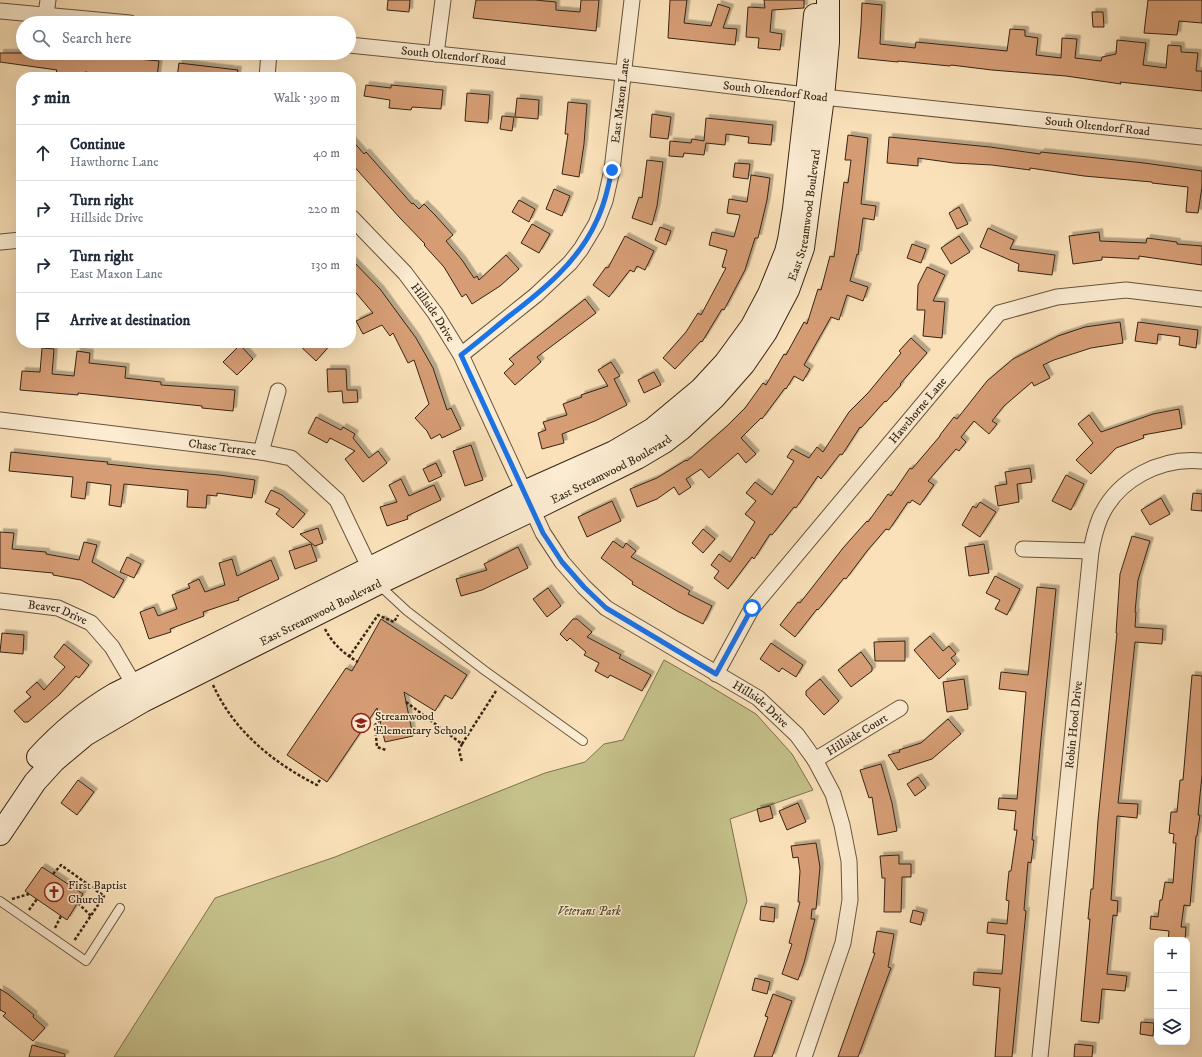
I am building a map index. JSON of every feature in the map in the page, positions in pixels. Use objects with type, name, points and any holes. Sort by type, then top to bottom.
[{"type":"street","points":[[436,54],[443,0]]},
{"type":"street","name":"East Maxon Lane","points":[[461,355],[536,296],[570,263],[581,249],[596,224],[605,201],[612,170],[632,0]]},
{"type":"street","name":"East Streamwood Boulevard","points":[[0,834],[35,782],[65,751],[139,693],[528,501],[637,458],[664,442],[681,429],[714,398],[744,364],[766,332],[782,304],[795,273],[803,248],[815,96],[814,0]]},
{"type":"street","name":"East Streamwood Boulevard","points":[[815,96],[828,42],[828,0]]},
{"type":"street","points":[[0,11],[47,7],[94,16]]},
{"type":"street","name":"South Oltendorf Road","points":[[356,46],[623,73],[815,96],[1202,137]]},
{"type":"street","points":[[267,72],[268,60]]},
{"type":"street","name":"Hillside Drive","points":[[356,222],[405,273],[435,313],[461,355],[543,533],[562,562],[584,587],[606,608],[758,698],[797,735],[815,760],[833,794],[842,825],[849,861],[850,900],[843,943],[804,1057]]},
{"type":"street","points":[[0,244],[16,241]]},
{"type":"street","name":"Hawthorne Lane","points":[[716,674],[752,608],[999,313],[1057,297],[1126,290],[1202,299]]},
{"type":"street","points":[[261,452],[278,390]]},
{"type":"street","name":"Chase Terrace","points":[[0,420],[261,452],[291,458],[337,500],[374,576]]},
{"type":"street","name":"Robin Hood Drive","points":[[1040,1057],[1091,551],[1095,534],[1100,518],[1107,505],[1118,491],[1127,483],[1150,469],[1167,464],[1183,461],[1202,461]]},
{"type":"street","points":[[1023,549],[1091,551]]},
{"type":"street","name":"East Streamwood Boulevard","points":[[0,807],[34,762],[61,734],[94,707],[115,694],[139,693],[206,670],[317,614],[374,576]]},
{"type":"street","name":"Beaver Drive","points":[[0,601],[58,608],[91,623],[112,647],[139,693]]},
{"type":"street","name":"Hillside Court","points":[[815,760],[900,708]]},
{"type":"lane","points":[[374,576],[407,612],[501,683],[583,741]]},
{"type":"lane","points":[[4,901],[86,961],[120,908]]},
{"type":"path","points":[[350,657],[378,615],[394,622],[402,606]]},
{"type":"path","points":[[317,614],[327,634],[344,653],[358,662]]},
{"type":"path","points":[[206,670],[221,702],[247,736],[276,761],[306,780],[317,785],[321,778]]},
{"type":"path","points":[[462,762],[459,750],[501,683]]},
{"type":"path","points":[[406,702],[462,744]]},
{"type":"path","points":[[380,720],[375,725],[377,747],[386,750]]},
{"type":"path","points":[[53,874],[61,865],[104,896],[72,944]]},
{"type":"path","points":[[4,901],[15,904]]},
{"type":"path","points":[[78,903],[91,916]]},
{"type":"path","points":[[53,932],[61,916]]},
{"type":"green space","name":"Veterans Park","points":[[664,660],[756,714],[792,754],[813,790],[730,819],[747,901],[694,1057],[114,1057],[215,898],[335,857],[545,773],[585,762],[604,744],[623,740]]},
{"type":"building","points":[[388,0],[410,0],[409,12],[387,10]]},
{"type":"building","points":[[476,0],[535,0],[556,2],[556,10],[580,12],[581,0],[599,0],[596,31],[473,18]]},
{"type":"building","points":[[670,0],[687,0],[684,23],[711,26],[718,4],[730,8],[723,28],[737,29],[735,45],[668,38]]},
{"type":"building","points":[[764,0],[804,0],[804,8],[772,10],[770,32],[782,34],[780,50],[758,48],[759,38],[746,37],[748,7],[765,8]]},
{"type":"building","points":[[1148,0],[1202,0],[1202,23],[1179,21],[1177,35],[1144,33]]},
{"type":"building","points":[[862,3],[882,5],[880,44],[915,48],[916,42],[1007,51],[1010,29],[1025,30],[1025,36],[1038,38],[1036,55],[1061,58],[1062,38],[1077,39],[1075,58],[1101,61],[1102,57],[1116,54],[1117,40],[1146,43],[1143,65],[1166,68],[1168,45],[1181,46],[1181,52],[1198,53],[1196,71],[1202,71],[1202,91],[1120,82],[1121,84],[1066,76],[858,58]]},
{"type":"building","points":[[1092,12],[1103,12],[1104,27],[1093,27]]},
{"type":"building","points":[[0,53],[16,53],[16,60],[159,61],[158,72],[56,72],[57,70],[0,62]]},
{"type":"building","points":[[179,63],[238,70],[238,72],[178,72]]},
{"type":"building","points":[[366,85],[391,88],[391,85],[443,90],[441,109],[412,107],[411,110],[389,108],[390,100],[364,96]]},
{"type":"building","points":[[467,93],[490,95],[488,123],[465,121]]},
{"type":"building","points":[[517,98],[539,100],[538,119],[515,117]]},
{"type":"building","points":[[568,102],[587,104],[584,144],[579,177],[562,174],[568,134],[565,134]]},
{"type":"building","points":[[652,114],[671,117],[668,139],[650,137]]},
{"type":"building","points":[[502,116],[514,117],[512,131],[500,129]]},
{"type":"building","points":[[706,118],[773,125],[771,145],[748,143],[749,137],[726,134],[725,145],[706,143],[704,155],[684,153],[683,157],[669,156],[670,141],[691,143],[692,139],[704,141]]},
{"type":"building","points":[[848,135],[868,138],[861,204],[876,206],[874,220],[863,218],[858,255],[857,254],[850,281],[868,287],[863,301],[847,295],[839,320],[831,317],[804,365],[810,369],[803,381],[794,376],[786,389],[785,388],[762,419],[761,418],[741,438],[756,454],[746,463],[738,453],[709,478],[701,469],[686,479],[691,487],[679,495],[674,487],[657,499],[637,507],[630,489],[657,478],[686,460],[687,461],[726,427],[745,408],[763,383],[766,385],[784,354],[786,355],[804,322],[807,324],[818,289],[821,290],[830,256],[834,257],[844,182],[848,183],[851,160],[845,160]]},
{"type":"building","points":[[889,137],[990,147],[1040,154],[1041,152],[1144,163],[1202,171],[1202,187],[1198,213],[1186,212],[1188,187],[1084,176],[1030,168],[1030,170],[918,158],[918,166],[887,163]]},
{"type":"building","points":[[356,145],[364,154],[366,152],[412,204],[413,203],[419,209],[424,204],[453,235],[446,241],[462,260],[474,278],[477,276],[479,280],[506,255],[519,269],[500,286],[472,304],[466,294],[462,297],[444,267],[424,245],[425,244],[356,169]]},
{"type":"building","points":[[647,160],[663,162],[657,206],[652,225],[632,218],[639,197],[642,198]]},
{"type":"building","points":[[735,163],[750,164],[748,179],[733,177]]},
{"type":"building","points":[[751,175],[770,178],[767,200],[758,238],[755,238],[745,270],[724,310],[722,309],[702,342],[701,341],[675,369],[663,358],[686,332],[698,313],[701,315],[726,268],[722,267],[727,250],[709,245],[712,232],[734,237],[740,215],[727,213],[729,199],[747,202]]},
{"type":"building","points":[[554,189],[570,196],[562,216],[546,209]]},
{"type":"building","points":[[519,200],[535,209],[529,222],[512,212]]},
{"type":"building","points":[[959,207],[968,224],[957,229],[949,213]]},
{"type":"building","points":[[532,224],[550,234],[539,253],[521,243]]},
{"type":"building","points":[[660,227],[671,231],[666,245],[655,240]]},
{"type":"building","points":[[988,228],[1014,240],[1010,249],[1055,255],[1052,275],[1018,271],[1019,264],[980,247]]},
{"type":"building","points":[[1099,232],[1100,241],[1146,243],[1147,238],[1177,242],[1177,244],[1202,246],[1202,265],[1139,256],[1139,259],[1102,257],[1102,260],[1073,264],[1069,236]]},
{"type":"building","points":[[625,236],[654,251],[645,270],[637,266],[634,272],[630,270],[609,297],[593,285],[606,267],[608,268]]},
{"type":"building","points":[[959,236],[970,252],[951,264],[941,248]]},
{"type":"building","points":[[912,244],[926,249],[921,263],[907,258]]},
{"type":"building","points":[[356,264],[380,289],[416,338],[433,368],[447,410],[451,408],[461,429],[442,438],[440,434],[431,439],[427,431],[415,418],[429,404],[414,360],[408,363],[393,333],[390,336],[382,325],[363,334],[356,321],[373,313],[356,293]]},
{"type":"building","points":[[927,267],[945,275],[933,301],[945,302],[942,338],[923,336],[925,310],[917,310],[918,285]]},
{"type":"building","points":[[585,299],[596,313],[537,357],[541,362],[515,385],[504,373],[514,364],[509,359]]},
{"type":"building","points":[[1120,322],[1123,343],[1091,348],[1043,365],[1050,378],[1034,386],[1032,382],[1004,406],[992,421],[997,424],[989,434],[974,421],[961,437],[966,442],[959,451],[956,449],[928,481],[934,485],[920,505],[912,500],[910,503],[908,502],[889,530],[886,529],[846,579],[844,578],[795,637],[780,625],[798,602],[800,603],[843,548],[867,521],[868,522],[888,494],[891,496],[910,468],[912,469],[954,417],[957,419],[987,381],[1013,359],[1058,336],[1085,327]]},
{"type":"building","points":[[1138,322],[1198,330],[1196,348],[1179,345],[1180,337],[1158,334],[1157,344],[1135,341]]},
{"type":"building","points":[[911,338],[927,353],[886,402],[885,401],[861,428],[860,427],[842,455],[840,454],[821,479],[818,476],[796,508],[794,507],[772,535],[770,534],[754,559],[752,557],[728,589],[714,578],[719,571],[711,565],[719,554],[730,562],[755,522],[745,514],[756,501],[746,493],[755,482],[772,495],[794,461],[787,457],[792,449],[809,458],[817,447],[823,452],[849,412],[868,393],[901,353],[899,351]]},
{"type":"building","points":[[42,348],[54,349],[52,374],[74,376],[77,351],[90,353],[89,363],[126,367],[125,378],[161,382],[161,385],[235,390],[233,411],[202,408],[202,406],[78,393],[78,395],[20,390],[22,371],[40,372]]},
{"type":"building","points":[[237,348],[243,348],[253,359],[237,375],[223,362]]},
{"type":"building","points":[[302,348],[328,348],[316,361]]},
{"type":"building","points":[[611,362],[620,376],[614,379],[627,405],[595,421],[562,434],[564,443],[542,449],[538,433],[546,430],[543,422],[567,415],[563,404],[582,397],[581,395],[608,386],[598,370]]},
{"type":"building","points":[[327,369],[346,369],[347,390],[357,390],[358,402],[343,403],[342,391],[328,392]]},
{"type":"building","points":[[654,372],[661,385],[644,393],[638,380]]},
{"type":"building","points":[[1179,409],[1182,428],[1143,435],[1144,438],[1116,448],[1091,474],[1076,460],[1093,443],[1078,424],[1089,415],[1101,432],[1153,414]]},
{"type":"building","points":[[316,417],[341,430],[343,427],[355,434],[353,438],[369,458],[378,451],[387,463],[363,482],[345,459],[355,451],[330,438],[327,443],[308,433]]},
{"type":"building","points":[[471,445],[483,480],[465,486],[453,451]]},
{"type":"building","points":[[11,452],[255,480],[252,498],[217,493],[217,496],[207,495],[206,508],[187,507],[188,490],[124,484],[121,507],[109,505],[111,485],[87,482],[85,499],[71,497],[73,477],[9,471]]},
{"type":"building","points":[[436,463],[442,476],[429,482],[423,469]]},
{"type":"building","points":[[1030,468],[1032,482],[1017,484],[1019,502],[998,506],[995,486],[1007,484],[1005,472]]},
{"type":"building","points":[[1066,475],[1084,484],[1071,510],[1052,501]]},
{"type":"building","points":[[401,479],[409,496],[434,485],[441,500],[407,516],[408,519],[387,526],[380,507],[397,502],[389,485]]},
{"type":"building","points":[[271,490],[282,495],[305,514],[293,528],[276,514],[280,509],[265,502]]},
{"type":"building","points":[[1193,493],[1202,494],[1202,511],[1191,510]]},
{"type":"building","points":[[1161,498],[1170,514],[1150,525],[1141,510]]},
{"type":"building","points":[[612,501],[621,521],[587,537],[578,517]]},
{"type":"building","points":[[980,502],[996,512],[980,537],[962,525],[973,506],[976,508]]},
{"type":"building","points":[[318,528],[323,543],[315,546],[300,534]]},
{"type":"building","points":[[703,529],[715,539],[703,553],[692,543]]},
{"type":"building","points":[[0,532],[14,533],[12,549],[46,552],[46,554],[79,560],[84,542],[97,545],[92,562],[124,580],[114,598],[81,580],[53,575],[53,573],[0,568]]},
{"type":"building","points":[[1132,536],[1150,541],[1138,580],[1135,627],[1163,629],[1162,644],[1135,642],[1118,803],[1138,804],[1137,818],[1117,816],[1111,900],[1118,901],[1117,916],[1113,915],[1107,974],[1127,976],[1125,991],[1102,989],[1099,1023],[1081,1021],[1090,919],[1088,919],[1091,889],[1093,889],[1098,820],[1117,633],[1120,574]]},
{"type":"building","points":[[613,541],[623,548],[626,543],[636,551],[631,557],[690,591],[688,594],[712,606],[703,624],[677,611],[632,584],[633,582],[601,558]]},
{"type":"building","points":[[311,544],[317,561],[295,569],[289,551]]},
{"type":"building","points":[[984,544],[989,573],[969,576],[965,547]]},
{"type":"building","points":[[518,547],[528,568],[482,590],[461,596],[456,579],[487,570],[484,564]]},
{"type":"building","points":[[127,557],[141,564],[134,578],[120,572]]},
{"type":"building","points":[[232,559],[237,576],[271,560],[279,579],[238,598],[239,600],[203,612],[204,616],[170,629],[171,632],[149,639],[140,612],[154,607],[158,616],[177,609],[172,595],[190,588],[188,584],[199,579],[205,592],[225,585],[219,563]]},
{"type":"building","points":[[995,576],[1020,589],[1007,615],[995,609],[1000,600],[986,593]]},
{"type":"building","points":[[1037,587],[1056,589],[1032,840],[1034,840],[1031,863],[1028,862],[1024,910],[1026,911],[1012,1057],[995,1057],[1000,988],[973,985],[974,972],[1002,974],[1005,935],[987,933],[988,922],[1007,924],[1009,901],[1006,900],[1009,871],[1011,871],[1017,830],[1014,830],[1016,811],[998,809],[999,798],[1017,799],[1026,692],[999,689],[1001,672],[1028,675]]},
{"type":"building","points":[[548,588],[561,606],[547,617],[533,599]]},
{"type":"building","points":[[381,619],[467,675],[452,699],[445,695],[435,711],[404,692],[413,736],[385,742],[377,708],[327,782],[287,755],[346,668],[352,671]]},
{"type":"building","points":[[573,619],[577,619],[592,632],[587,637],[621,655],[619,658],[651,675],[642,691],[610,675],[608,678],[595,671],[599,663],[584,655],[586,652],[570,638],[567,641],[560,634]]},
{"type":"building","points":[[2,633],[24,635],[23,654],[0,652]]},
{"type":"building","points":[[930,636],[943,651],[949,646],[956,654],[951,658],[956,664],[939,679],[914,650]]},
{"type":"building","points":[[905,641],[905,661],[875,661],[874,642]]},
{"type":"building","points":[[771,643],[803,665],[796,677],[782,668],[779,672],[760,659]]},
{"type":"building","points":[[64,644],[89,665],[79,678],[76,676],[59,695],[28,722],[24,722],[14,711],[31,697],[26,692],[37,682],[44,690],[65,667],[54,657]]},
{"type":"building","points":[[861,652],[872,667],[872,671],[851,687],[838,670]]},
{"type":"building","points":[[1192,675],[1202,676],[1202,775],[1198,815],[1200,815],[1196,836],[1190,906],[1184,905],[1181,927],[1186,927],[1185,937],[1168,937],[1169,931],[1150,929],[1151,916],[1158,917],[1160,900],[1162,900],[1165,882],[1173,883],[1176,843],[1173,843],[1174,834],[1169,833],[1171,812],[1177,812],[1180,780],[1183,780]]},
{"type":"building","points":[[820,679],[839,701],[824,715],[806,695],[806,691]]},
{"type":"building","points":[[964,679],[968,709],[947,712],[943,682]]},
{"type":"building","points":[[948,719],[961,734],[932,759],[898,770],[888,755],[900,752],[899,750],[921,743]]},
{"type":"building","points":[[881,764],[892,803],[897,831],[878,835],[872,797],[869,798],[860,770]]},
{"type":"building","points":[[918,777],[926,788],[915,796],[907,784]]},
{"type":"building","points":[[78,780],[94,792],[77,815],[61,803]]},
{"type":"building","points":[[798,803],[806,822],[787,830],[779,811]]},
{"type":"building","points":[[770,806],[773,818],[760,822],[757,809]]},
{"type":"building","points":[[816,843],[820,867],[816,909],[812,909],[811,919],[815,919],[804,963],[798,980],[782,974],[792,944],[789,943],[800,902],[798,902],[800,871],[798,857],[793,858],[791,846]]},
{"type":"building","points":[[899,855],[899,864],[911,864],[911,877],[902,877],[901,912],[884,912],[885,878],[882,878],[880,856]]},
{"type":"building","name":"First Baptist Church","points":[[42,867],[83,894],[67,920],[25,891]]},
{"type":"building","points":[[761,906],[775,908],[774,922],[760,920]]},
{"type":"building","points":[[913,910],[924,913],[921,925],[910,922]]},
{"type":"building","points":[[877,931],[894,934],[888,967],[891,968],[858,1057],[838,1057],[875,953],[873,953]]},
{"type":"building","points":[[755,978],[770,982],[767,994],[752,990]]},
{"type":"building","points":[[0,989],[34,1015],[33,1017],[45,1028],[33,1041],[3,1016],[6,1013],[0,1010]]},
{"type":"building","points":[[773,994],[792,1001],[772,1057],[754,1057],[768,1017],[765,1016]]},
{"type":"building","points":[[1141,1022],[1154,1023],[1153,1036],[1140,1034]]},
{"type":"building","points":[[1075,1044],[1093,1046],[1092,1057],[1074,1057]]},
{"type":"building","points":[[32,1045],[65,1054],[65,1057],[29,1057]]},
{"type":"place","name":"Streamwood Elementary School","points":[[361,723]]},
{"type":"place","name":"First Baptist Church","points":[[54,892]]},
{"type":"route","points":[[612,170],[605,201],[596,224],[581,249],[570,263],[536,296],[461,355],[543,533],[562,562],[584,587],[606,608],[716,674],[752,608]]}]
